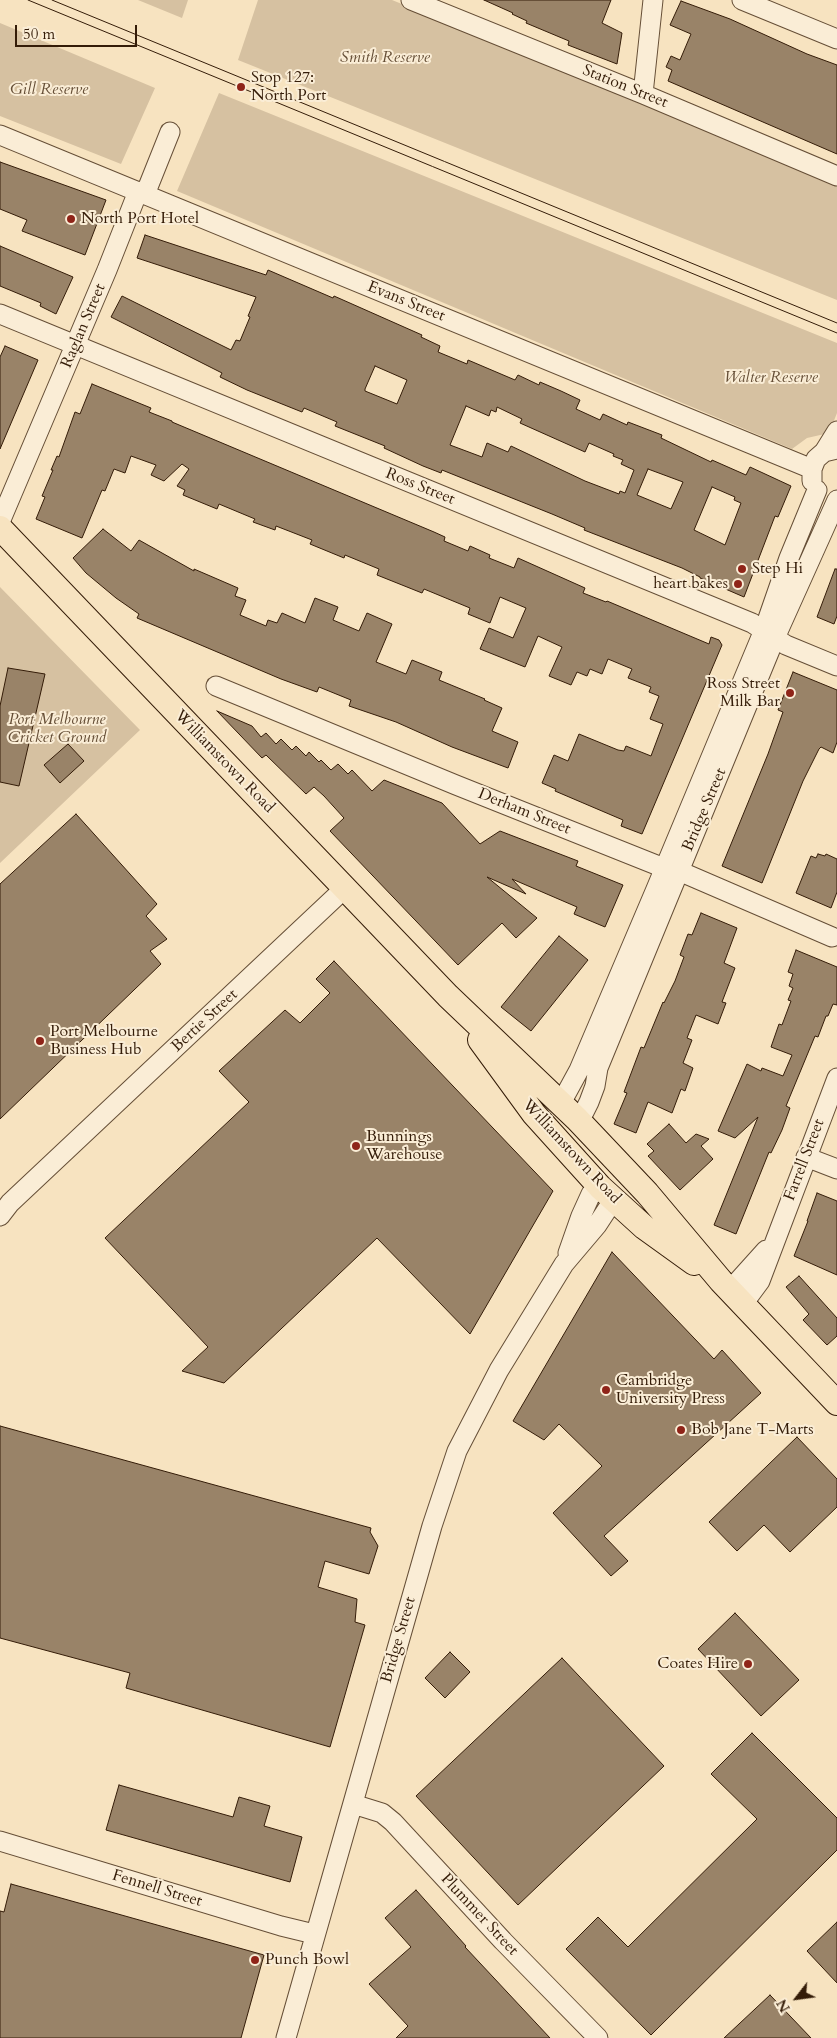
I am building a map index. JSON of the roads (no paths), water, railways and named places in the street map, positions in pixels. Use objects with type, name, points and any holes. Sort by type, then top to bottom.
[{"type":"main road","name":"Williamstown Road","points":[[0,528],[448,996],[569,1111],[647,1193],[731,1292],[837,1403]]},
{"type":"main road","name":"Williamstown Road","points":[[448,996],[519,1094],[549,1131],[607,1193],[657,1237],[731,1292]]},
{"type":"main road","points":[[549,1131],[569,1111]]},
{"type":"main road","points":[[607,1193],[629,1174]]},
{"type":"street","name":"Station Street","points":[[411,0],[643,94],[837,176]]},
{"type":"street","points":[[643,94],[653,0]]},
{"type":"street","points":[[742,0],[837,39]]},
{"type":"street","name":"Raglan Street","points":[[0,522],[76,345],[135,199],[148,187],[170,132]]},
{"type":"street","name":"Evans Street","points":[[0,135],[812,469]]},
{"type":"street","name":"Ross Street","points":[[0,314],[743,620],[786,645],[837,666]]},
{"type":"street","points":[[837,431],[831,451],[816,459],[812,469],[812,480],[817,490],[822,495],[837,500]]},
{"type":"street","name":"Bridge Street","points":[[769,634],[789,558],[817,490]]},
{"type":"street","name":"Bridge Street","points":[[569,1111],[579,1070],[672,870],[769,634],[837,500]]},
{"type":"street","name":"Derham Street","points":[[216,686],[456,785],[672,870],[832,937]]},
{"type":"street","name":"Bertie Street","points":[[0,1216],[10,1202],[345,888]]},
{"type":"street","name":"Farrell Street","points":[[731,1292],[760,1281],[837,1078]]},
{"type":"street","points":[[806,1157],[837,1169]]},
{"type":"street","name":"Bridge Street","points":[[286,2038],[314,1934],[440,1499],[456,1451],[495,1378],[564,1264],[597,1225],[607,1193]]},
{"type":"street","name":"Plummer Street","points":[[353,1804],[382,1814],[392,1822],[503,1941],[598,2038]]},
{"type":"street","name":"Fennell Street","points":[[0,1841],[281,1926],[314,1934]]},
{"type":"tram line","points":[[28,0],[837,333]]},
{"type":"tram line","points":[[52,0],[837,323]]},
{"type":"place","name":"Stop 127: North Port","points":[[241,87]]},
{"type":"place","name":"North Port Hotel","points":[[71,219]]},
{"type":"place","name":"Step Hi","points":[[742,569]]},
{"type":"place","name":"heart bakes","points":[[738,584]]},
{"type":"place","name":"Ross Street Milk Bar","points":[[790,693]]},
{"type":"place","name":"Port Melbourne Business Hub","points":[[40,1041]]},
{"type":"place","name":"Bunnings Warehouse","points":[[356,1146]]},
{"type":"place","name":"Cambridge University Press","points":[[606,1390]]},
{"type":"place","name":"Bob Jane T-Marts","points":[[681,1430]]},
{"type":"place","name":"Coates Hire","points":[[748,1664]]},
{"type":"place","name":"Punch Bowl","points":[[255,1960]]},
{"type":"park label","name":"Smith Reserve","points":[[385,58]]},
{"type":"park label","name":"Gill Reserve","points":[[49,90]]},
{"type":"park label","name":"Walter Reserve","points":[[771,378]]},
{"type":"park label","name":"Port Melbourne Cricket Ground","points":[[57,729]]}]
